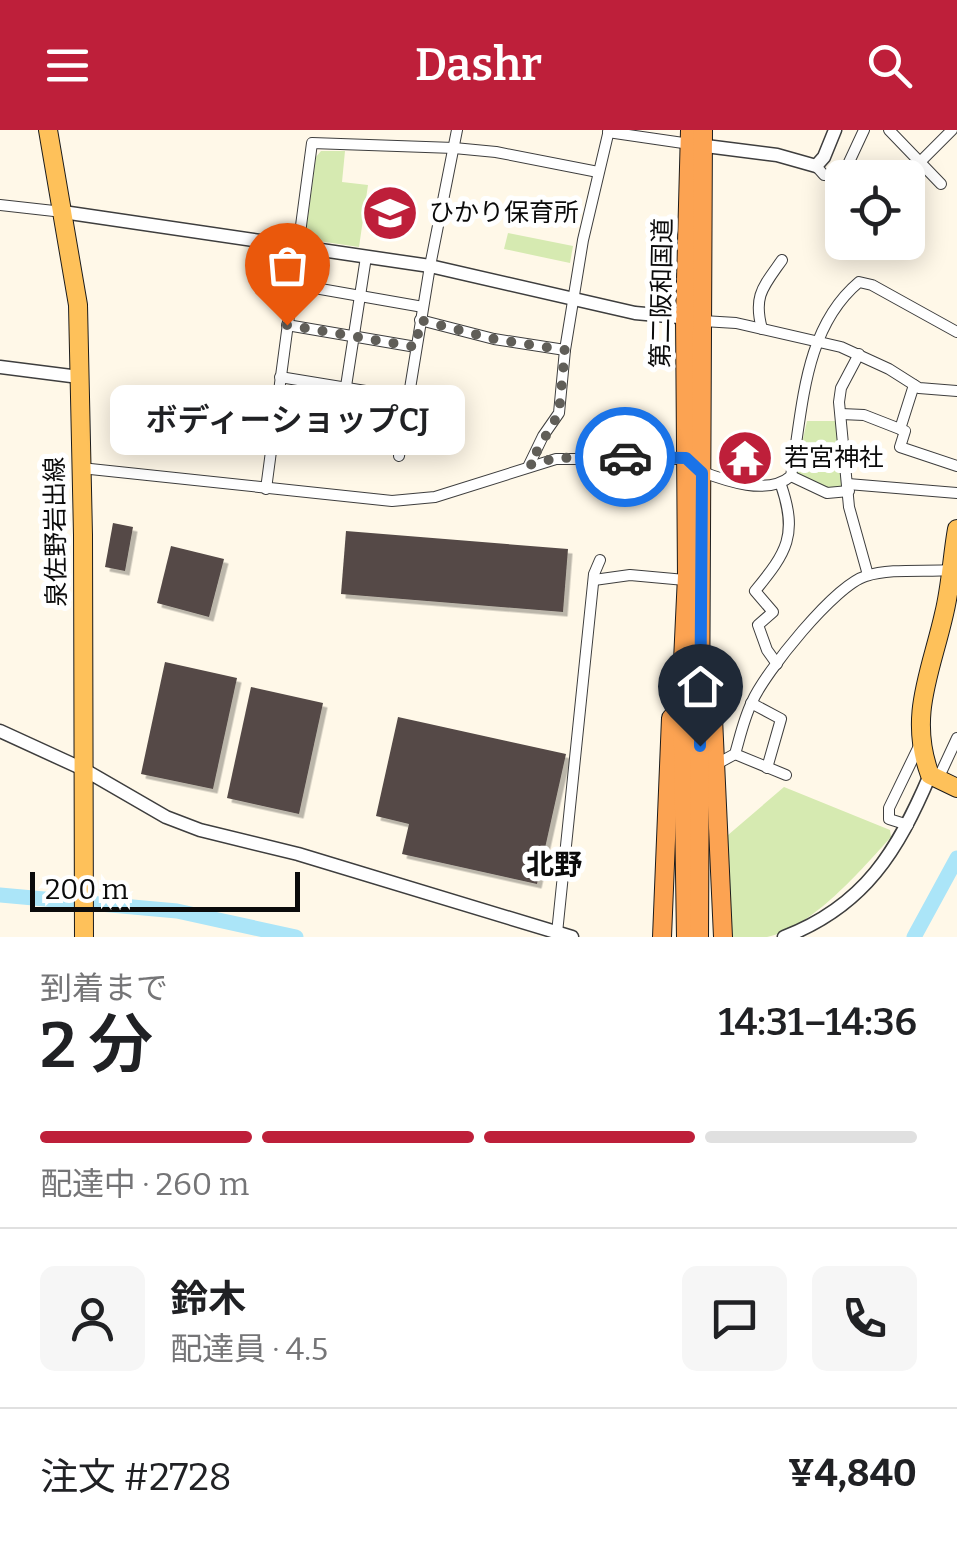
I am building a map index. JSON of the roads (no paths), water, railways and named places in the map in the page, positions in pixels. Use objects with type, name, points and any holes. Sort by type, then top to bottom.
[{"type":"highway","name":"第二阪和国道","points":[[693,934],[682,682],[696,137]]},
{"type":"highway","name":"第二阪和国道","points":[[693,934],[702,473],[694,319]]},
{"type":"highway","points":[[700,560],[708,590],[715,765],[711,786],[712,859],[723,937]]},
{"type":"highway","points":[[662,937],[671,858],[677,598],[686,578]]},
{"type":"main road","name":"泉佐野岩出線","points":[[48,130],[78,305],[84,937]]},
{"type":"main road","points":[[957,528],[944,615],[925,688],[919,730],[920,744],[934,777],[957,788]]},
{"type":"street","points":[[274,429],[400,452],[420,320],[457,130]]},
{"type":"street","points":[[816,166],[835,130]]},
{"type":"street","points":[[850,160],[864,130]]},
{"type":"street","points":[[889,130],[917,160]]},
{"type":"street","points":[[923,160],[952,130]]},
{"type":"street","points":[[529,465],[559,413],[583,240],[608,131],[696,137],[777,154],[816,166],[825,175]]},
{"type":"street","points":[[266,490],[312,143],[496,152],[598,172]]},
{"type":"street","points":[[925,168],[941,184]]},
{"type":"street","points":[[0,206],[430,266],[635,314],[736,323],[840,346],[914,385],[957,391]]},
{"type":"street","points":[[338,438],[366,257]]},
{"type":"street","points":[[762,329],[756,308],[758,299],[782,260]]},
{"type":"street","points":[[81,468],[392,502],[435,497],[491,482],[529,465],[584,456],[686,458],[702,473],[767,488],[781,485],[791,476],[815,342],[842,297],[864,282],[957,332]]},
{"type":"street","points":[[292,284],[423,307]]},
{"type":"street","points":[[420,320],[494,339],[565,350]]},
{"type":"street","points":[[287,325],[416,347]]},
{"type":"street","points":[[859,354],[842,388],[840,414],[849,507],[868,575]]},
{"type":"street","points":[[0,368],[79,377]]},
{"type":"street","points":[[280,377],[408,398]]},
{"type":"street","points":[[900,429],[914,385]]},
{"type":"street","points":[[840,414],[864,415],[905,430],[900,447],[957,466]]},
{"type":"street","points":[[791,476],[827,492],[848,487],[957,493]]},
{"type":"street","points":[[777,664],[766,650],[758,625],[773,612],[755,591],[788,544],[790,512],[781,485]]},
{"type":"street","points":[[557,933],[594,580],[600,560]]},
{"type":"street","points":[[715,765],[734,754],[751,703],[825,606],[868,575],[952,570]]},
{"type":"street","points":[[594,580],[630,575],[686,578]]},
{"type":"street","points":[[751,703],[781,718],[766,768]]},
{"type":"street","points":[[0,731],[83,770],[166,817],[200,830],[298,854],[572,937]]},
{"type":"street","points":[[784,937],[834,911],[866,885],[886,861],[957,738]]},
{"type":"street","points":[[908,825],[889,819],[889,808],[920,744]]},
{"type":"street","points":[[734,754],[786,775]]},
{"type":"waterway","points":[[914,937],[957,858]]},
{"type":"waterway","points":[[0,895],[177,911],[296,937]]},
{"type":"place","name":"ひかり保育所","points":[[390,213]]},
{"type":"place","name":"ボディーショップCJ","points":[[287,325]]},
{"type":"place","name":"若宮神社","points":[[745,458]]},
{"type":"district","name":"北野","points":[[554,864]]}]
